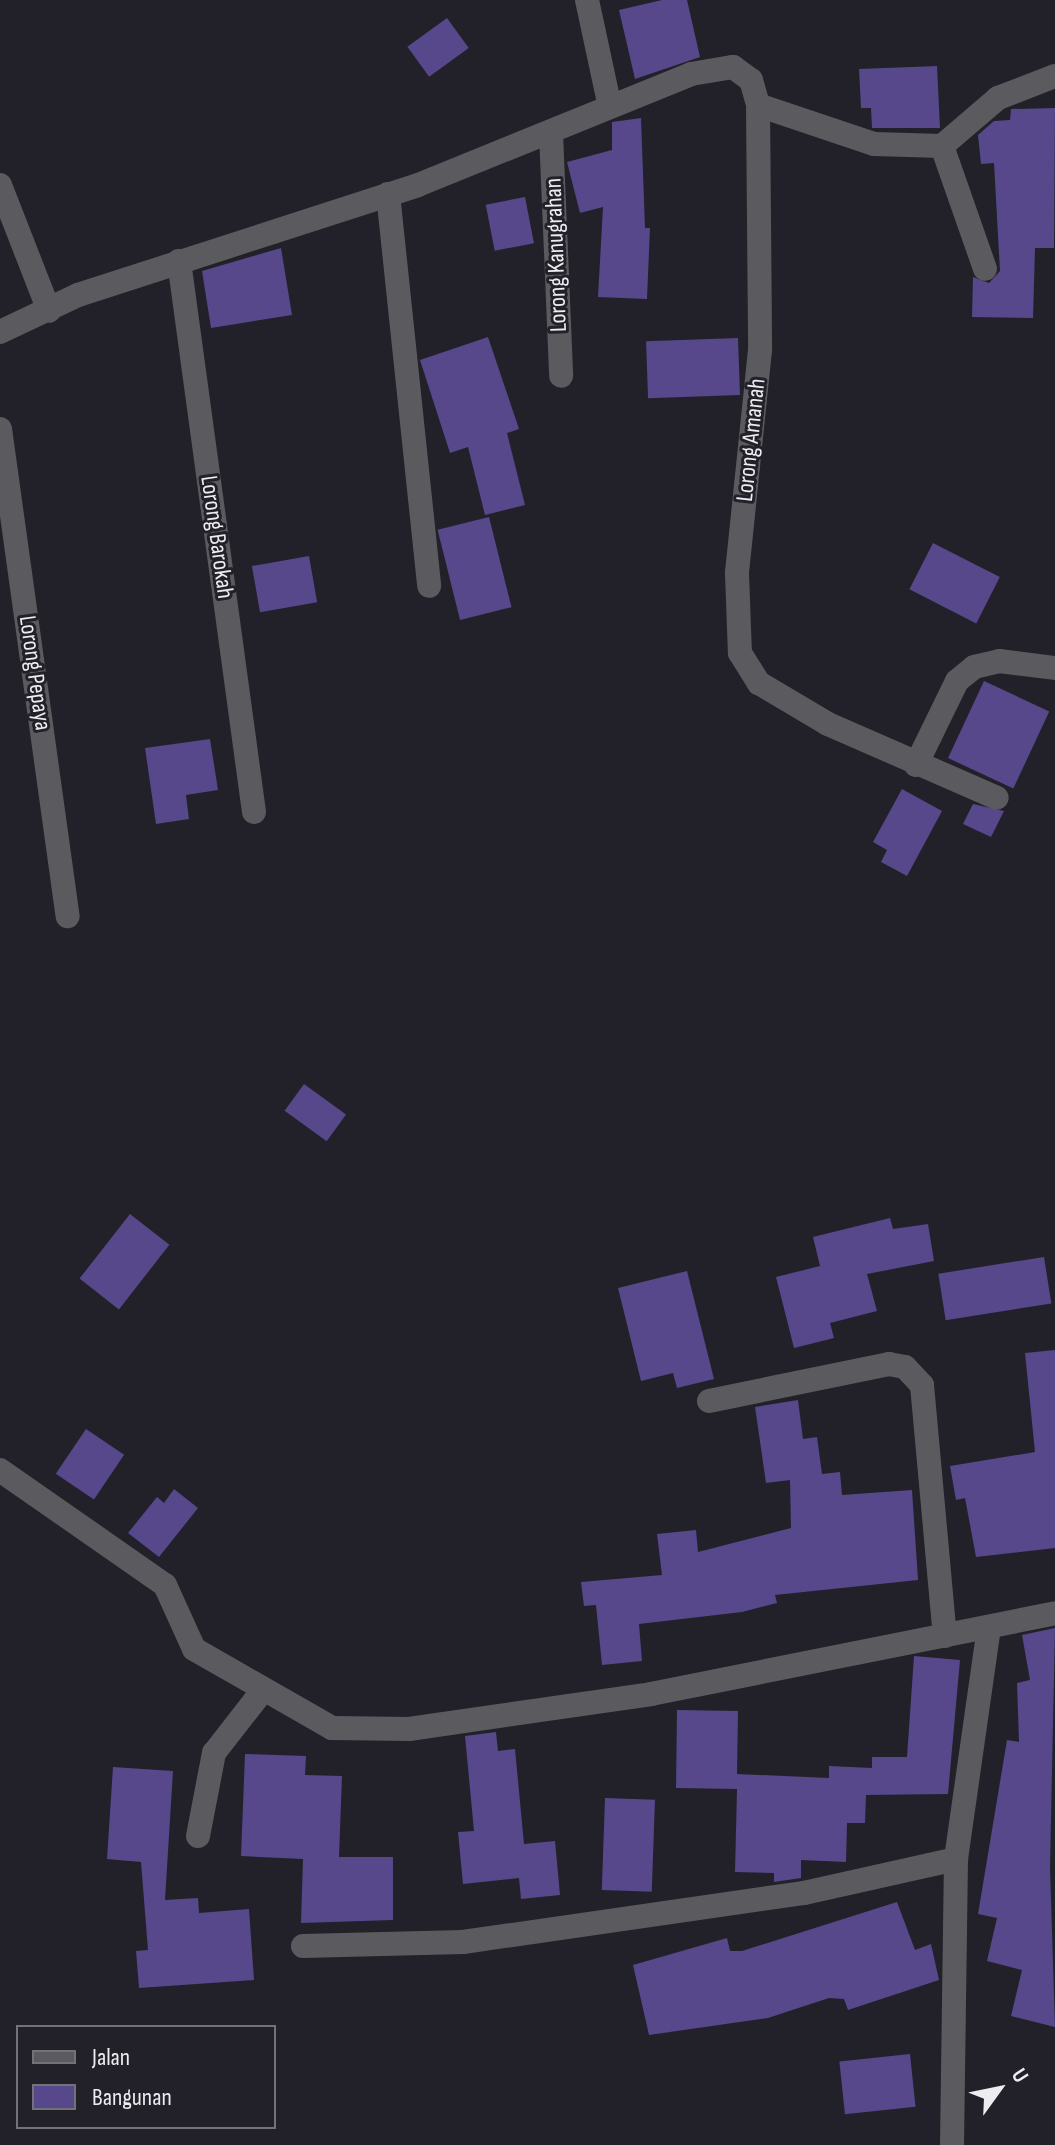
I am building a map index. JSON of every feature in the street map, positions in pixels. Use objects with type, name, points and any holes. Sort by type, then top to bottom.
[{"type":"street","points":[[0,332],[179,261],[388,194],[551,133],[610,107],[587,0]]},
{"type":"street","name":"Lorong Amanah","points":[[610,107],[713,66],[733,67],[751,80],[758,105],[760,350],[737,573],[740,653],[759,683],[785,700],[916,765],[997,798]]},
{"type":"street","points":[[758,105],[874,144],[942,146],[998,98],[1055,76]]},
{"type":"street","name":"Lorong Kanugrahan","points":[[551,133],[561,376]]},
{"type":"street","points":[[942,146],[985,269]]},
{"type":"street","points":[[0,185],[49,311]]},
{"type":"street","points":[[388,194],[429,586]]},
{"type":"street","name":"Lorong Barokah","points":[[179,261],[254,812]]},
{"type":"street","name":"Lorong Pepaya","points":[[0,429],[68,916]]},
{"type":"street","points":[[916,765],[957,681],[974,667],[999,661],[1055,668]]},
{"type":"street","points":[[709,1401],[889,1364],[905,1367],[922,1385],[930,1422],[945,1636]]},
{"type":"street","points":[[0,1470],[165,1585],[194,1649],[224,1671],[332,1728],[409,1729],[651,1694],[1055,1613]]},
{"type":"street","points":[[952,2145],[956,1859],[989,1627]]},
{"type":"street","points":[[198,1836],[214,1753],[263,1690]]},
{"type":"street","points":[[303,1946],[463,1942],[804,1893],[956,1859]]},
{"type":"building","points":[[662,0],[687,0],[700,57],[635,79],[619,10]]},
{"type":"building","points":[[447,18],[469,48],[429,77],[407,47]]},
{"type":"building","points":[[937,66],[940,128],[872,128],[871,108],[861,108],[859,69]]},
{"type":"building","points":[[1055,108],[1054,248],[1035,248],[1033,318],[972,317],[973,277],[989,283],[1000,271],[994,163],[981,164],[978,135],[994,121],[1010,120],[1011,109]]},
{"type":"building","points":[[641,118],[645,228],[650,228],[647,299],[598,297],[603,207],[580,213],[567,162],[612,150],[612,122]]},
{"type":"building","points":[[525,197],[534,243],[495,251],[486,205]]},
{"type":"building","points":[[281,248],[292,315],[211,328],[202,271]]},
{"type":"building","points":[[488,337],[519,429],[507,433],[525,505],[485,515],[468,447],[450,453],[420,360]]},
{"type":"building","points":[[738,338],[740,395],[648,398],[646,341]]},
{"type":"building","points":[[489,517],[511,607],[460,620],[438,530]]},
{"type":"building","points":[[933,543],[1000,577],[976,623],[909,589]]},
{"type":"building","points":[[309,556],[317,602],[260,612],[252,566]]},
{"type":"building","points":[[984,681],[1049,711],[1013,788],[948,758]]},
{"type":"building","points":[[210,739],[218,790],[186,795],[189,819],[156,824],[145,748]]},
{"type":"building","points":[[902,789],[942,811],[907,876],[881,862],[887,850],[873,842]]},
{"type":"building","points":[[973,804],[1004,811],[991,837],[963,824]]},
{"type":"building","points":[[304,1084],[346,1115],[327,1141],[285,1111]]},
{"type":"building","points":[[130,1214],[169,1245],[119,1309],[80,1279]]},
{"type":"building","points":[[890,1218],[893,1229],[928,1224],[934,1261],[867,1274],[877,1311],[830,1323],[834,1338],[794,1348],[776,1277],[820,1266],[813,1237]]},
{"type":"building","points":[[1044,1257],[1051,1303],[946,1320],[938,1274]]},
{"type":"building","points":[[687,1271],[714,1379],[677,1388],[673,1373],[641,1381],[618,1288]]},
{"type":"building","points":[[1055,1350],[1055,1548],[976,1557],[965,1498],[956,1500],[950,1466],[1035,1452],[1025,1353]]},
{"type":"building","points":[[798,1400],[803,1439],[817,1437],[822,1474],[840,1472],[842,1495],[912,1490],[918,1580],[775,1595],[777,1603],[742,1612],[639,1624],[642,1661],[602,1665],[596,1605],[584,1606],[581,1582],[662,1575],[657,1534],[696,1530],[698,1552],[791,1528],[790,1480],[766,1483],[755,1407]]},
{"type":"building","points":[[86,1429],[124,1455],[94,1499],[56,1474]]},
{"type":"building","points":[[174,1489],[198,1508],[159,1557],[128,1533],[157,1497],[164,1503]]},
{"type":"building","points":[[1055,1628],[1050,1867],[1055,2027],[1011,2016],[1022,1970],[987,1961],[997,1918],[978,1914],[1007,1740],[1019,1742],[1017,1683],[1030,1680],[1022,1635]]},
{"type":"building","points":[[914,1656],[960,1660],[948,1794],[866,1795],[865,1823],[847,1823],[846,1862],[801,1860],[801,1878],[774,1882],[774,1873],[735,1872],[737,1789],[676,1788],[677,1710],[738,1711],[737,1774],[829,1778],[829,1766],[872,1768],[872,1757],[907,1757]]},
{"type":"building","points":[[496,1732],[498,1751],[515,1749],[524,1844],[555,1841],[560,1895],[521,1899],[519,1878],[463,1884],[458,1832],[474,1831],[465,1736]]},
{"type":"building","points":[[245,1754],[306,1756],[305,1775],[342,1776],[339,1857],[393,1857],[393,1920],[301,1923],[303,1859],[241,1856]]},
{"type":"building","points":[[113,1767],[173,1771],[165,1900],[198,1898],[199,1913],[249,1909],[254,1980],[139,1988],[136,1951],[148,1950],[141,1862],[107,1859]]},
{"type":"building","points":[[605,1798],[655,1800],[652,1892],[602,1890]]},
{"type":"building","points":[[897,1902],[915,1950],[931,1944],[939,1980],[848,2010],[844,1999],[829,1998],[768,2018],[649,2035],[633,1965],[727,1938],[730,1951],[742,1951]]},
{"type":"building","points":[[910,2054],[916,2107],[845,2114],[839,2061]]}]
